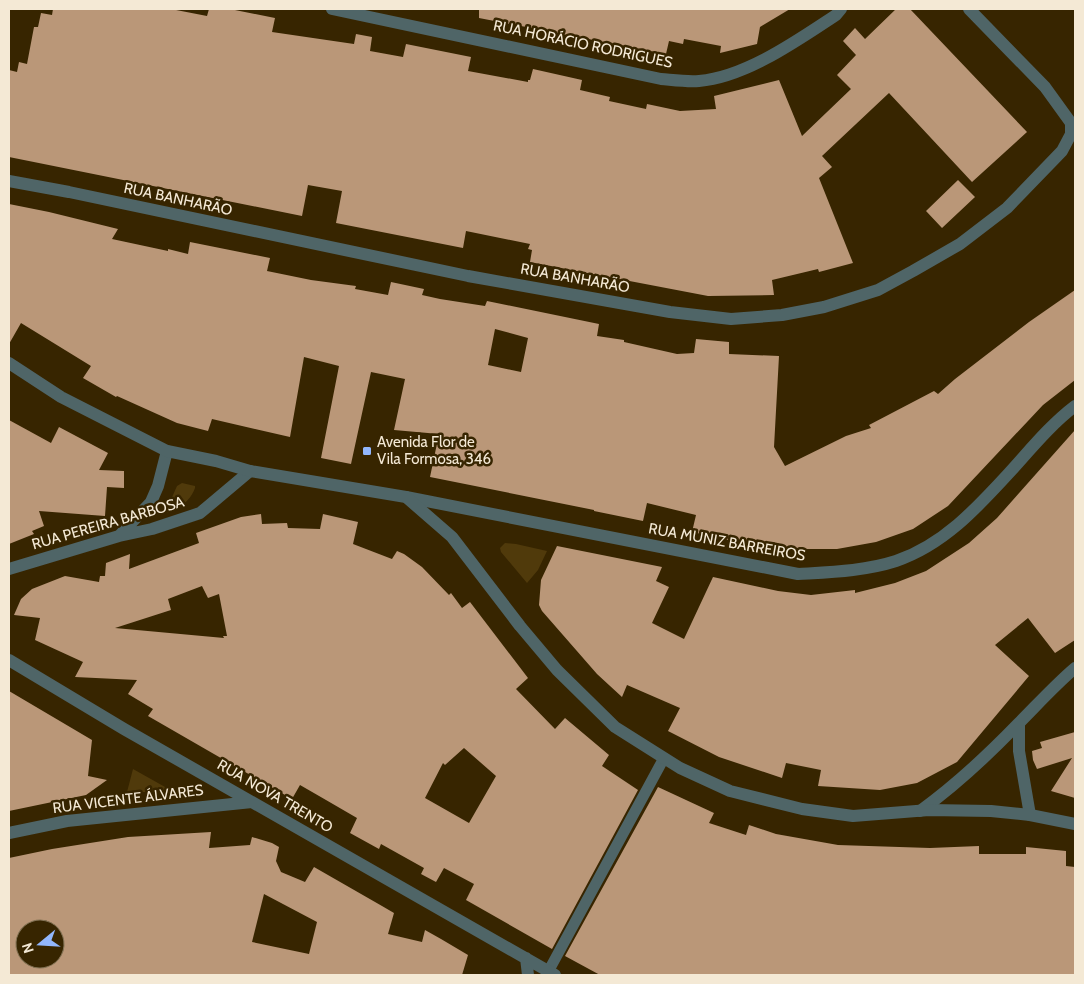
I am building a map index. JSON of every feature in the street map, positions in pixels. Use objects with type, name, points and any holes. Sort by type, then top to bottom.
[{"type":"street","name":"RUA HORÁCIO RODRIGUES","points":[[332,9],[661,79],[699,81],[729,75],[773,55],[836,15],[841,9]]},
{"type":"street","name":"RUA BANHARÃO","points":[[9,181],[468,276],[670,312],[731,319],[782,315],[824,307],[878,290],[913,272],[960,244],[1007,208],[1062,151],[1072,134],[1071,123],[1045,87],[969,9]]},
{"type":"street","name":"RUA MUNIZ BARREIROS","points":[[9,363],[61,398],[167,451],[216,461],[250,471],[406,497],[798,574],[853,570],[896,561],[924,549],[947,534],[976,510],[1058,418],[1075,406]]},
{"type":"street","points":[[119,536],[151,502],[158,486],[167,451]]},
{"type":"street","name":"RUA PEREIRA BARBOSA","points":[[9,581],[14,567],[119,536],[152,529],[200,513],[250,471]]},
{"type":"street","points":[[406,497],[452,537],[556,670],[615,727],[680,768],[730,791],[802,809],[854,816],[920,811],[991,810],[1075,824]]},
{"type":"street","name":"RUA NOVA TRENTO","points":[[9,660],[124,729],[552,973]]},
{"type":"street","points":[[920,811],[966,775],[1019,724],[1034,706],[1075,668]]},
{"type":"street","points":[[1019,724],[1019,751],[1030,815]]},
{"type":"street","name":"RUA VICENTE ÁLVARES","points":[[9,833],[67,822],[252,802]]},
{"type":"street","points":[[526,958],[528,975]]},
{"type":"lane","points":[[552,973],[664,758]]},
{"type":"shaded area","points":[[182,483],[195,486],[193,492],[179,508],[165,513],[177,486]]},
{"type":"shaded area","points":[[505,543],[547,551],[538,570],[527,583],[501,552],[500,548]]},
{"type":"shaded area","points":[[133,769],[174,792],[127,792]]},
{"type":"building","points":[[53,9],[171,9],[207,16],[209,9],[230,9],[275,18],[272,32],[354,44],[356,34],[372,37],[370,51],[403,57],[406,44],[471,57],[468,71],[528,82],[533,69],[582,80],[580,90],[610,97],[609,101],[646,109],[647,104],[680,111],[716,109],[714,96],[779,80],[802,136],[851,89],[837,75],[856,55],[843,41],[855,28],[865,39],[896,9],[910,9],[1027,132],[972,182],[889,93],[822,156],[832,167],[819,178],[853,263],[819,272],[818,269],[772,280],[774,295],[708,296],[530,262],[532,250],[528,249],[530,244],[466,231],[463,248],[336,223],[342,191],[308,185],[302,216],[9,157],[9,70],[17,72],[19,62],[27,64],[34,27],[38,27],[41,13],[52,15]]},
{"type":"building","points":[[479,9],[790,9],[760,27],[757,44],[720,53],[721,46],[684,39],[683,44],[669,41],[666,54],[479,18]]},
{"type":"building","points":[[958,180],[975,197],[942,228],[926,211]]},
{"type":"building","points":[[9,204],[118,229],[112,239],[168,251],[168,249],[188,254],[190,242],[270,258],[267,271],[311,280],[356,286],[355,289],[388,295],[391,282],[424,289],[422,295],[440,299],[485,306],[487,301],[599,324],[597,336],[624,340],[624,342],[677,354],[694,353],[696,339],[729,342],[729,354],[779,356],[774,447],[785,466],[846,436],[871,428],[869,425],[934,391],[938,394],[1029,322],[1075,290],[1075,380],[1043,405],[948,506],[913,529],[876,542],[837,549],[797,549],[746,544],[692,532],[696,515],[647,503],[643,521],[430,477],[439,434],[394,430],[405,379],[371,372],[351,464],[321,458],[339,366],[304,357],[290,437],[212,419],[208,431],[177,423],[116,397],[83,378],[91,366],[21,323],[9,344]],"holes":[[[495,329],[528,338],[521,372],[488,365]]]},
{"type":"building","points":[[9,420],[51,443],[59,427],[108,453],[99,470],[124,471],[124,488],[107,487],[105,516],[39,511],[44,526],[32,531],[34,534],[9,544]]},
{"type":"building","points":[[1075,430],[1075,640],[1055,653],[1028,618],[995,645],[1029,676],[957,762],[917,783],[880,790],[818,786],[821,770],[786,763],[782,778],[719,757],[668,731],[680,708],[627,685],[622,697],[597,674],[542,611],[539,605],[541,580],[557,546],[662,567],[656,581],[669,587],[652,623],[684,639],[713,577],[778,591],[811,595],[855,590],[855,593],[895,583],[926,571],[969,543],[997,518]]},
{"type":"building","points":[[261,514],[262,524],[287,523],[288,528],[320,529],[323,514],[358,522],[353,544],[392,559],[397,551],[404,554],[422,567],[449,595],[451,593],[462,608],[470,602],[528,678],[516,689],[555,729],[565,718],[609,755],[602,766],[638,790],[552,949],[466,900],[474,884],[444,868],[436,882],[421,874],[424,868],[381,844],[379,849],[350,833],[357,818],[300,785],[292,799],[148,716],[153,709],[128,694],[137,680],[75,677],[83,662],[35,640],[40,618],[14,615],[21,599],[32,589],[65,576],[99,582],[100,576],[105,576],[106,563],[130,554],[129,569],[199,543],[196,533],[241,517]],"holes":[[[202,586],[208,598],[219,594],[227,636],[223,636],[224,638],[115,628],[171,610],[168,599]],[[464,748],[496,776],[469,823],[425,798],[443,763],[445,765]]]},
{"type":"building","points":[[9,691],[92,740],[88,776],[107,780],[86,795],[9,811]]},
{"type":"building","points":[[1075,732],[1075,798],[1051,791],[1072,758],[1037,769],[1032,751],[1042,748],[1040,742]]},
{"type":"building","points":[[658,787],[714,813],[709,823],[746,835],[749,825],[776,834],[838,845],[930,848],[979,846],[979,854],[1026,854],[1026,847],[1066,851],[1066,866],[1075,867],[1075,975],[600,975],[565,956]]},
{"type":"building","points":[[211,832],[209,848],[250,845],[252,837],[279,847],[276,861],[281,872],[305,882],[314,867],[394,913],[388,934],[422,942],[425,930],[468,955],[462,975],[9,975],[9,858],[128,837]],"holes":[[[264,894],[317,922],[309,954],[252,942]]]},
{"type":"place","name":"Avenida Flor de Vila Formosa, 346","points":[[367,451]]}]
